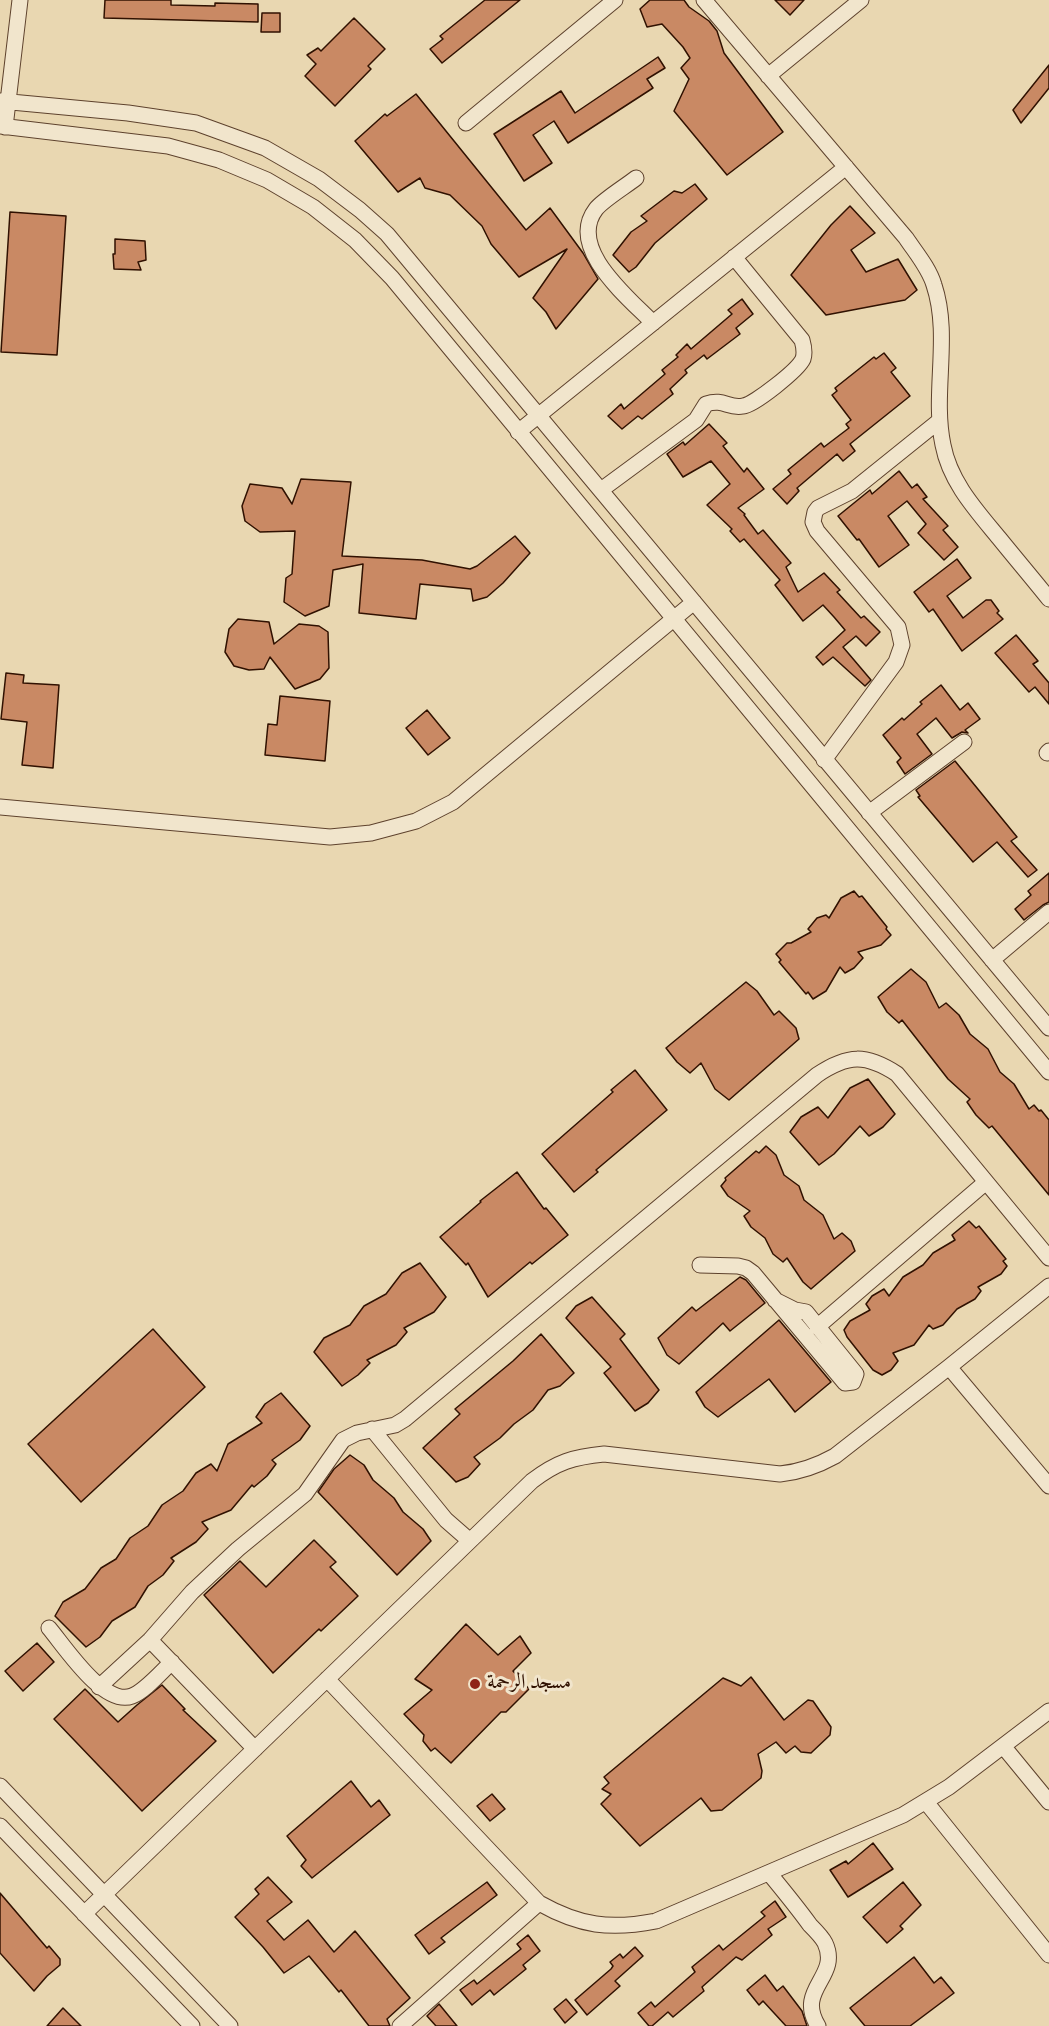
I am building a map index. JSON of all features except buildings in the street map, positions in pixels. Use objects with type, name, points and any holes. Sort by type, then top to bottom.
[{"type":"street","points":[[20,0],[4,101],[3,127],[168,146],[219,160],[267,180],[313,207],[355,240],[392,278],[1049,1072]]},
{"type":"street","points":[[466,123],[615,0]]},
{"type":"street","points":[[704,0],[906,238],[923,262],[934,284],[940,310],[939,421],[950,470],[962,492],[1046,590]]},
{"type":"street","points":[[768,76],[861,0]]},
{"type":"street","points":[[4,101],[128,113],[196,123],[265,147],[319,179],[360,210],[387,234],[1049,1028]]},
{"type":"street","points":[[518,432],[846,167]]},
{"type":"street","points":[[636,178],[596,209],[589,224],[589,241],[594,256],[604,271],[653,323]]},
{"type":"street","points":[[601,490],[696,420],[706,404],[722,401],[738,407],[752,404],[799,365],[804,353],[802,340],[734,257]]},
{"type":"street","points":[[824,760],[896,662],[902,645],[898,627],[817,531],[813,516],[818,508],[852,491],[939,421]]},
{"type":"street","points":[[0,807],[330,837],[371,833],[416,821],[453,802],[694,602]]},
{"type":"street","points":[[869,813],[964,742]]},
{"type":"street","points":[[992,960],[1049,912]]},
{"type":"street","points":[[99,1687],[150,1640],[192,1592],[238,1549],[305,1494],[343,1440],[357,1433],[384,1429],[405,1419],[835,1062],[857,1058],[879,1062],[897,1074],[1049,1258]]},
{"type":"street","points":[[820,1338],[986,1182]]},
{"type":"street","points":[[699,1265],[746,1268],[775,1300],[820,1338]]},
{"type":"street","points":[[84,1914],[532,1481],[553,1465],[578,1456],[604,1454],[780,1474],[799,1472],[818,1466],[835,1456],[1049,1286]]},
{"type":"street","points":[[775,1300],[795,1310],[806,1312],[820,1338]]},
{"type":"street","points":[[949,1367],[1049,1486]]},
{"type":"street","points":[[372,1429],[446,1520],[470,1541]]},
{"type":"street","points":[[49,1628],[99,1687],[115,1696],[130,1697],[136,1694],[172,1662]]},
{"type":"street","points":[[150,1640],[255,1749]]},
{"type":"street","points":[[327,1679],[539,1903],[560,1915],[583,1923],[607,1926],[631,1926],[656,1921],[903,1815],[926,1802],[1049,1711]]},
{"type":"street","points":[[1003,1746],[1049,1802]]},
{"type":"street","points":[[0,1786],[230,2026]]},
{"type":"street","points":[[926,1802],[1049,1955]]},
{"type":"street","points":[[0,1826],[192,2026]]},
{"type":"street","points":[[769,1873],[825,1943],[828,1960],[824,1976],[810,2002],[811,2015],[818,2026]]},
{"type":"street","points":[[400,2026],[539,1903]]},
{"type":"place","name":"مسجد الرحمة","points":[[475,1684]]}]
